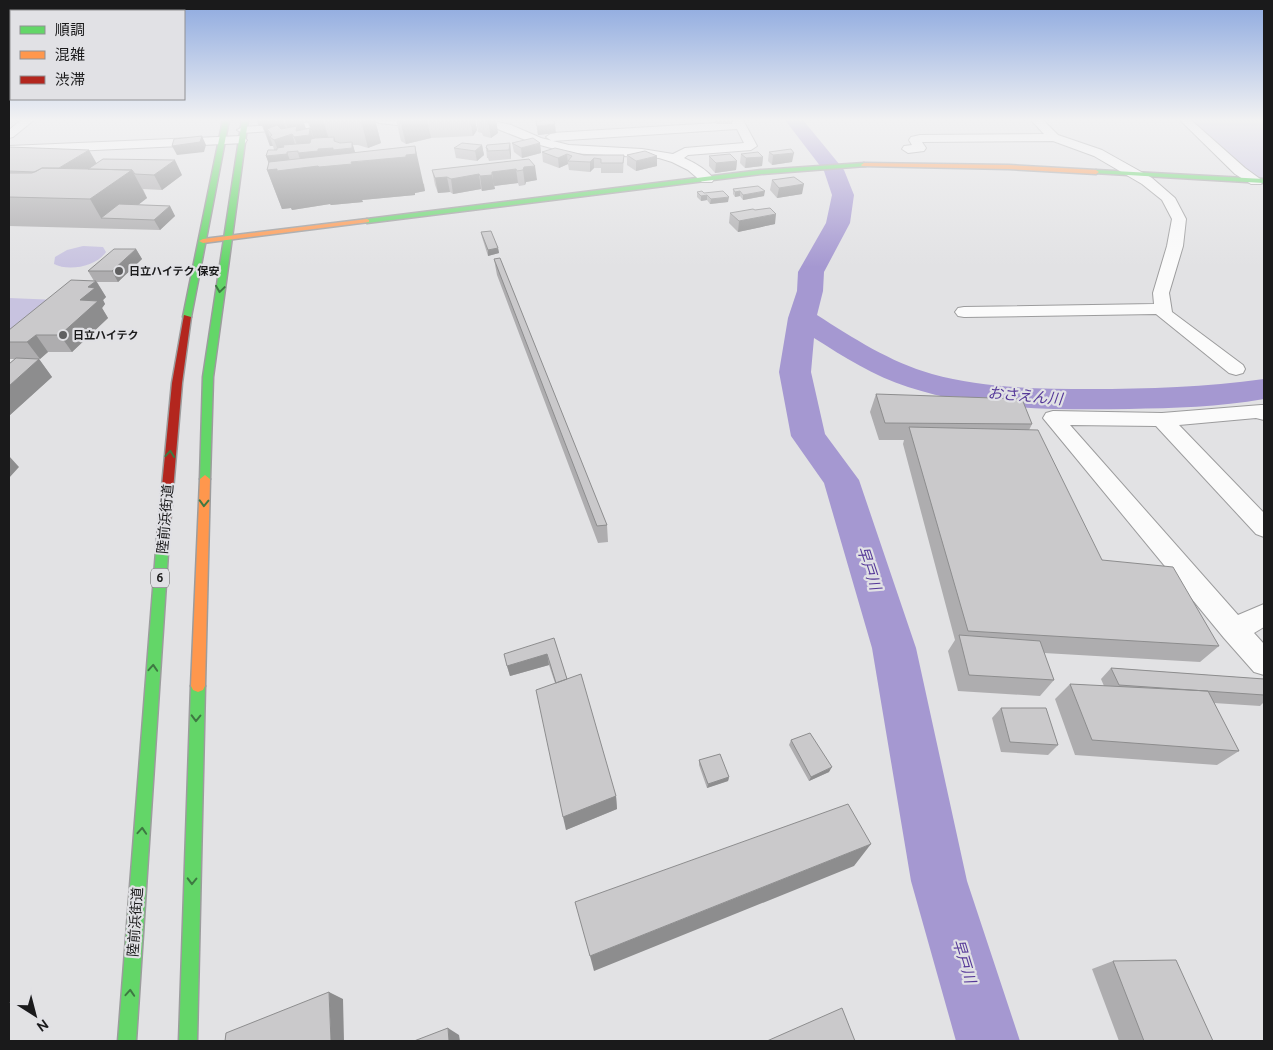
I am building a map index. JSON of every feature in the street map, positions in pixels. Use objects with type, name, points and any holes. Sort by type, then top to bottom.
[{"type":"main road","name":"陸前浜街道","points":[[127,1041],[162,547],[177,383],[185,329],[216,169]]},
{"type":"main road","points":[[188,1041],[208,377],[237,169]]},
{"type":"main road","points":[[203,241],[800,169]]},
{"type":"main road","points":[[1053,169],[1260,181]]},
{"type":"street","points":[[697,169],[707,179]]},
{"type":"street","points":[[1128,169],[1157,187],[1168,198],[1179,219],[1175,246],[1161,293],[1164,314],[1236,369]]},
{"type":"street","points":[[1238,169],[1260,181]]},
{"type":"street","points":[[964,312],[1163,309]]},
{"type":"street","points":[[1264,414],[1261,411],[1162,420],[1053,418],[1264,664]]},
{"type":"street","points":[[1162,420],[1264,528]]},
{"type":"street","points":[[1234,630],[1264,615]]},
{"type":"shaded area","points":[[1247,169],[1264,169],[1264,178],[1257,178]]},
{"type":"shaded area","points":[[83,246],[103,247],[106,252],[96,261],[82,266],[67,267],[54,264],[55,257],[67,250]]},
{"type":"shaded area","points":[[9,298],[58,300],[9,342]]},
{"type":"building","points":[[9,169],[40,169],[35,172],[9,171]]},
{"type":"building","points":[[40,169],[132,170],[90,199],[9,197],[9,173],[32,173]]},
{"type":"building","points":[[88,169],[162,169],[154,175],[135,174],[132,170]]},
{"type":"building","points":[[277,169],[293,169],[277,171]]},
{"type":"building","points":[[516,169],[492,172],[492,175],[480,176],[479,174],[451,179],[447,177],[435,178],[432,170]]},
{"type":"building","points":[[794,177],[804,184],[779,188],[772,180]]},
{"type":"building","points":[[758,186],[765,191],[743,195],[740,191],[735,192],[733,189]]},
{"type":"building","points":[[702,191],[704,193],[723,191],[729,197],[711,199],[707,195],[701,196],[697,192]]},
{"type":"building","points":[[119,204],[170,206],[154,220],[101,218]]},
{"type":"building","points":[[770,208],[776,214],[739,221],[730,213],[753,209]]},
{"type":"building","points":[[491,231],[498,248],[488,250],[481,232]]},
{"type":"building","points":[[114,249],[136,249],[112,271],[88,271]]},
{"type":"building","points":[[500,258],[607,525],[597,526],[494,259]]},
{"type":"building","points":[[71,280],[96,281],[88,287],[95,288],[80,300],[98,301],[60,335],[36,335],[27,342],[9,342],[9,330]]},
{"type":"building","points":[[16,358],[39,359],[9,386],[9,364]]},
{"type":"building","points":[[876,394],[1022,399],[1032,424],[885,423]]},
{"type":"building","points":[[909,427],[1038,430],[1102,560],[1173,567],[1219,646],[968,631]]},
{"type":"building","points":[[959,635],[1040,641],[1054,680],[969,675]]},
{"type":"building","points":[[554,638],[567,679],[556,683],[547,654],[507,666],[504,654]]},
{"type":"building","points":[[1111,668],[1264,679],[1264,695],[1119,685]]},
{"type":"building","points":[[581,674],[616,796],[563,817],[536,690]]},
{"type":"building","points":[[1070,684],[1208,691],[1239,751],[1092,740]]},
{"type":"building","points":[[1001,708],[1046,708],[1058,745],[1010,742]]},
{"type":"building","points":[[810,733],[832,767],[811,777],[791,740]]},
{"type":"building","points":[[720,754],[729,777],[708,784],[699,760]]},
{"type":"building","points":[[848,804],[871,844],[590,956],[575,902]]},
{"type":"building","points":[[1176,960],[1213,1041],[1144,1041],[1113,961]]},
{"type":"building","points":[[329,992],[331,1041],[225,1041],[226,1033]]},
{"type":"building","points":[[842,1008],[855,1041],[767,1041]]},
{"type":"building","points":[[448,1028],[449,1041],[414,1041]]},
{"type":"waterway","name":"早戸川","points":[[802,318],[810,291],[811,272],[838,223],[843,195],[833,169]]},
{"type":"waterway","name":"おさえん川","points":[[802,318],[859,353],[888,368],[919,380],[968,392],[1047,399],[1100,399],[1195,397],[1264,389]]},
{"type":"waterway","name":"早戸川","points":[[802,318],[795,372],[808,436],[841,480],[894,648],[939,881],[988,1041]]},
{"type":"traffic: fast","points":[[187,317],[216,169]]},
{"type":"traffic: fast","points":[[205,479],[208,377],[238,169]]},
{"type":"traffic: fast","points":[[367,221],[761,172],[805,169]]},
{"type":"traffic: fast","points":[[1096,172],[1264,181]]},
{"type":"traffic: fast","points":[[127,1041],[163,538]]},
{"type":"traffic: fast","points":[[188,1041],[198,686]]},
{"type":"traffic: slow","points":[[1044,169],[1096,172]]},
{"type":"traffic: slow","points":[[203,241],[367,221]]},
{"type":"traffic: slow","points":[[198,686],[205,479]]},
{"type":"traffic: jam","points":[[163,538],[177,383],[187,317]]},
{"type":"place","name":"日立ハイテク 保安","points":[[119,271]]},
{"type":"place","name":"日立ハイテク","points":[[63,335]]}]
